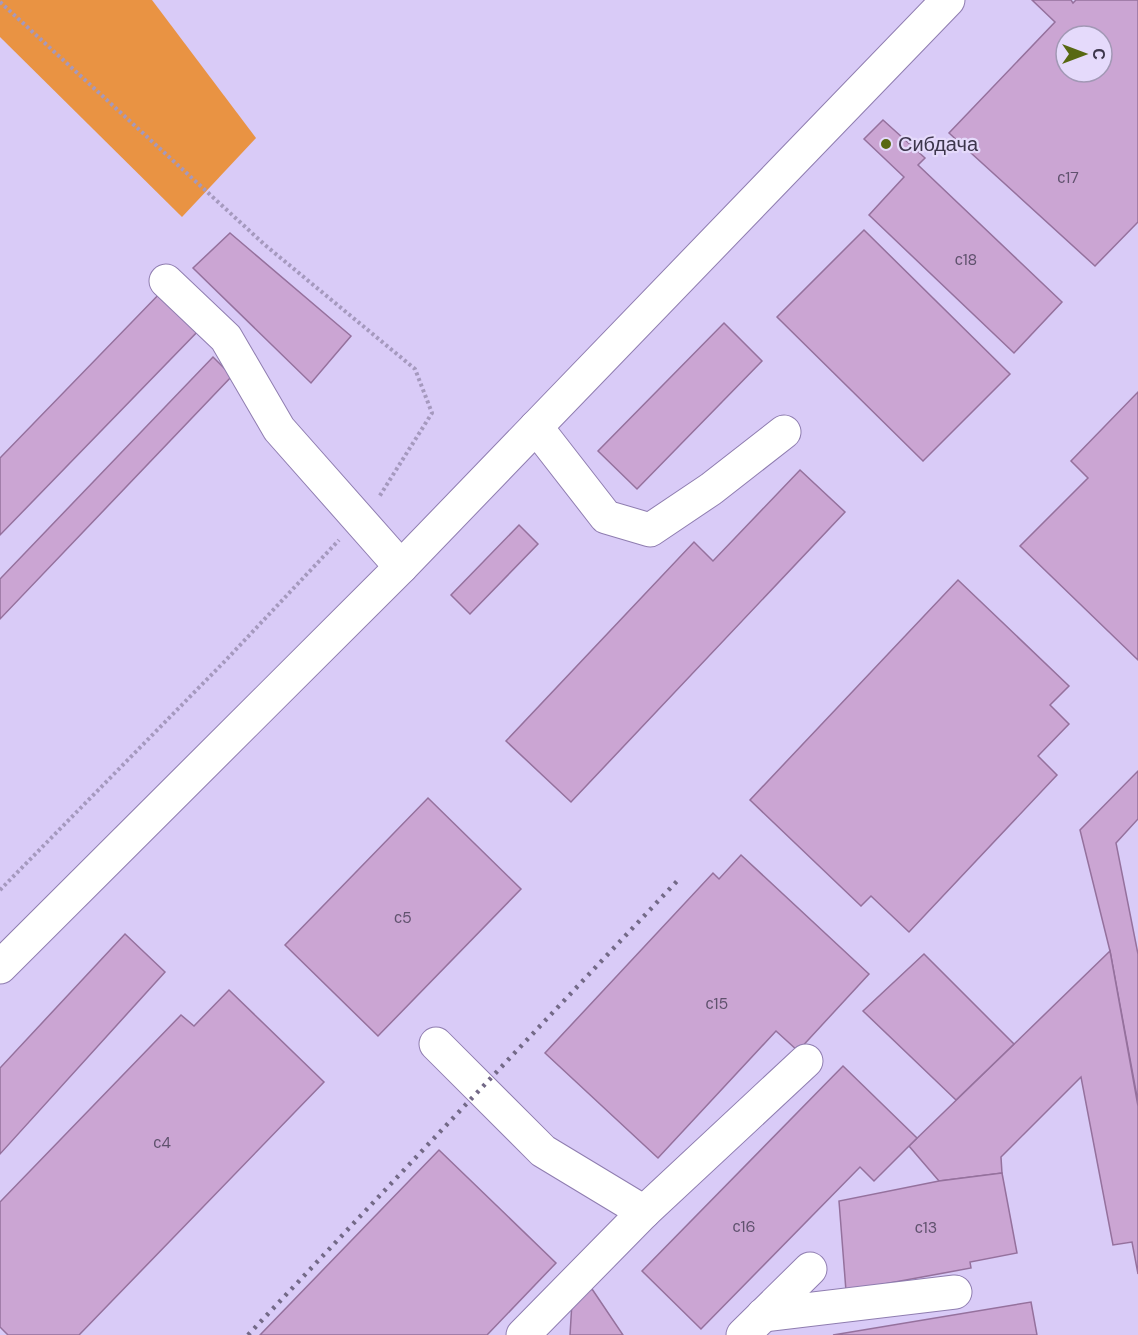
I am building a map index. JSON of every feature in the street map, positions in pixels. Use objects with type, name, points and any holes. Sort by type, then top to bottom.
[{"type":"street","points":[[0,967],[401,567],[948,0]]},
{"type":"street","points":[[166,281],[226,338],[279,429],[401,567]]},
{"type":"street","points":[[536,427],[606,517],[650,530],[711,489],[784,432]]},
{"type":"street","points":[[436,1044],[543,1151],[644,1212]]},
{"type":"street","points":[[523,1335],[644,1212],[806,1061]]},
{"type":"street","points":[[753,1325],[810,1269]]},
{"type":"street","points":[[753,1325],[955,1293]]},
{"type":"path","points":[[0,2],[265,244],[415,369],[432,413],[384,491],[226,660],[0,890]]},
{"type":"shaded area","points":[[0,0],[152,0],[256,138],[182,217],[0,37]]},
{"type":"building","points":[[1032,0],[1071,0],[1073,3],[1076,0],[1138,0],[1138,222],[1095,266],[949,133],[1055,22]]},
{"type":"building","points":[[883,120],[925,158],[918,165],[1062,302],[1014,353],[869,215],[904,177],[864,139]]},
{"type":"building","points":[[864,230],[1010,374],[923,461],[777,317]]},
{"type":"building","points":[[230,233],[351,336],[311,383],[193,268]]},
{"type":"building","points":[[163,290],[201,328],[0,535],[0,458]]},
{"type":"building","points":[[724,323],[762,361],[637,489],[598,451]]},
{"type":"building","points":[[213,357],[232,376],[0,619],[0,579]]},
{"type":"building","points":[[1138,392],[1138,660],[1020,546],[1088,478],[1071,461]]},
{"type":"building","points":[[800,470],[845,512],[571,802],[506,741],[694,542],[713,561]]},
{"type":"building","points":[[519,525],[538,544],[470,614],[451,595]]},
{"type":"building","points":[[958,580],[1069,686],[1050,705],[1069,724],[1038,756],[1057,775],[909,932],[871,896],[861,906],[750,800]]},
{"type":"building","points":[[1138,771],[1138,819],[1116,843],[1138,954],[1138,1102],[1110,951],[1080,830]]},
{"type":"building","points":[[428,798],[521,889],[378,1036],[285,945]]},
{"type":"building","points":[[741,855],[869,974],[798,1051],[776,1031],[658,1158],[545,1053],[713,873],[719,879]]},
{"type":"building","points":[[125,934],[165,972],[0,1154],[0,1068]]},
{"type":"building","points":[[1110,951],[1138,1106],[1138,1274],[1132,1242],[1113,1245],[1081,1077],[1001,1157],[1002,1173],[939,1181],[909,1146]]},
{"type":"building","points":[[924,954],[1014,1044],[956,1100],[863,1011]]},
{"type":"building","points":[[229,990],[324,1082],[79,1335],[8,1335],[0,1327],[0,1202],[181,1015],[194,1026]]},
{"type":"building","points":[[843,1066],[917,1138],[874,1181],[860,1167],[701,1329],[642,1271]]},
{"type":"building","points":[[439,1150],[556,1263],[487,1335],[260,1335]]},
{"type":"building","points":[[1002,1173],[1017,1253],[970,1262],[971,1268],[846,1291],[839,1201],[939,1181]]},
{"type":"building","points":[[592,1289],[623,1335],[570,1335],[572,1302]]},
{"type":"building","points":[[1031,1302],[1037,1335],[833,1335]]},
{"type":"railway","points":[[248,1335],[679,879]]},
{"type":"place","name":"Сибдача","points":[[886,144]]}]
